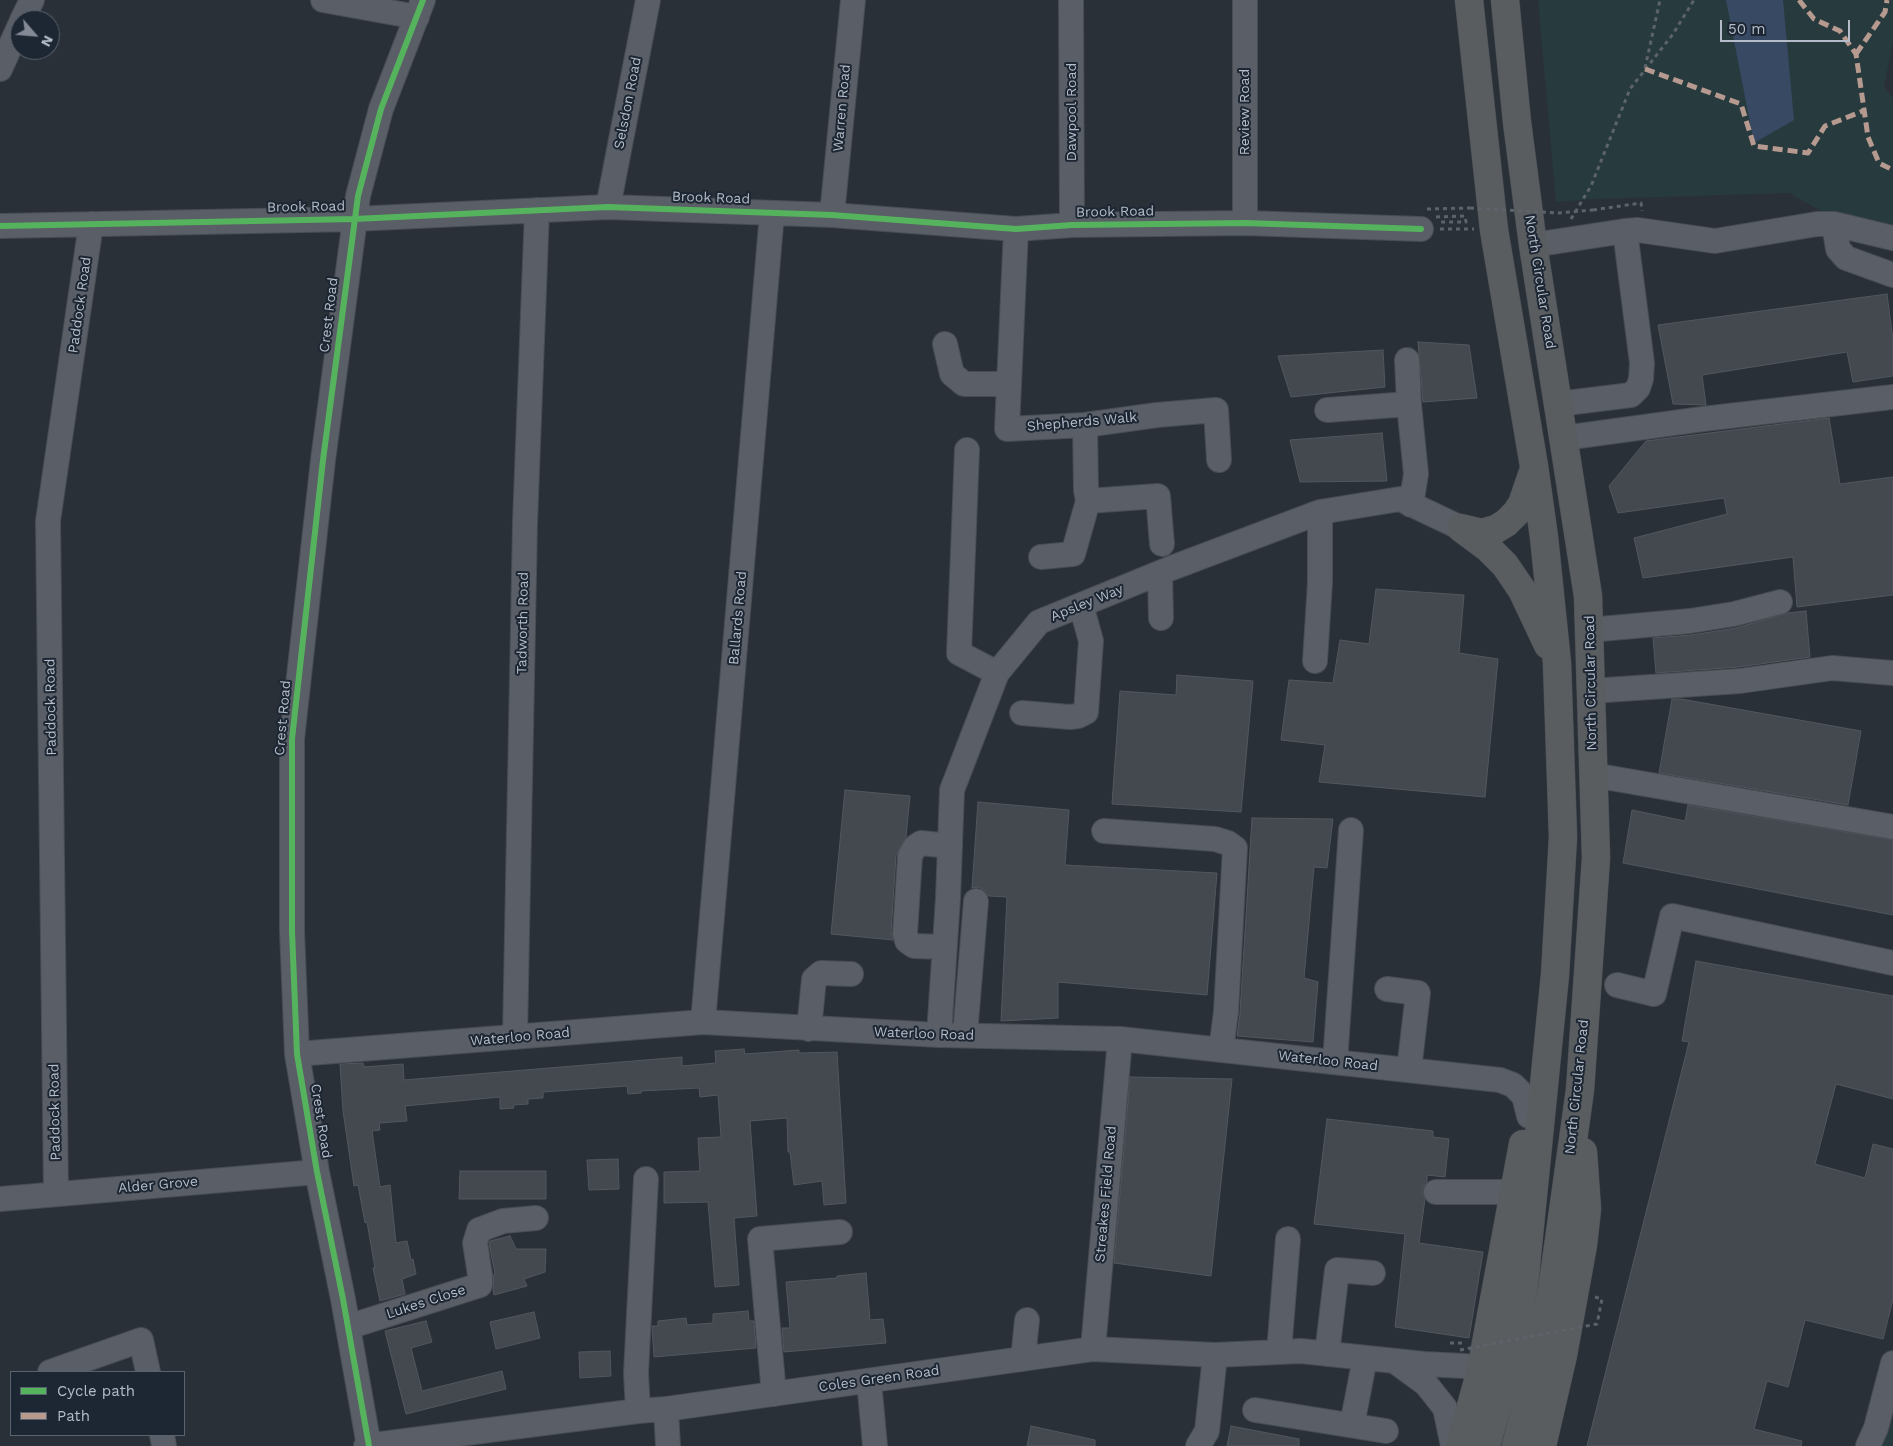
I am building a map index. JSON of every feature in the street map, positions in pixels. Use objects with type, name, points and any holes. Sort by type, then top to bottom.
[{"type":"highway","points":[[1469,0],[1494,230],[1544,536],[1557,663],[1563,837],[1555,975],[1524,1285],[1509,1361],[1486,1446]]},
{"type":"highway","name":"North Circular Road","points":[[1505,0],[1517,122],[1533,245],[1588,596],[1596,858],[1580,1090],[1552,1290],[1516,1446]]},
{"type":"highway","points":[[1461,528],[1482,533],[1496,529],[1506,523],[1522,504],[1530,485],[1534,466]]},
{"type":"highway","points":[[1461,528],[1488,548],[1505,565],[1522,590],[1557,663]]},
{"type":"highway","points":[[1460,1446],[1481,1370],[1513,1192],[1549,1028]]},
{"type":"highway","points":[[1542,1446],[1563,1355],[1583,1245],[1587,1209],[1580,1090]]},
{"type":"street","points":[[323,0],[420,8]]},
{"type":"street","name":"Selsdon Road","points":[[608,207],[648,0]]},
{"type":"street","name":"Warren Road","points":[[832,215],[853,0]]},
{"type":"street","name":"Dawpool Road","points":[[1071,0],[1072,225]]},
{"type":"street","name":"Review Road","points":[[1245,0],[1245,223]]},
{"type":"street","name":"Crest Road","points":[[368,1446],[348,1327],[317,1172],[297,1054],[292,931],[292,739],[323,460],[354,218],[381,110],[420,8]]},
{"type":"street","points":[[0,69],[10,47]]},
{"type":"street","name":"Brook Road","points":[[0,226],[354,218],[608,207],[832,215],[1016,229],[1072,225],[1245,223],[1421,229]]},
{"type":"street","name":"Tadworth Road","points":[[515,1037],[525,523],[538,210]]},
{"type":"street","name":"Ballards Road","points":[[703,1022],[772,213]]},
{"type":"street","points":[[1533,245],[1629,222]]},
{"type":"street","points":[[1629,222],[1638,230],[1715,241],[1817,224],[1834,224],[1893,238]]},
{"type":"street","points":[[1558,404],[1631,395],[1638,388],[1642,379],[1629,222]]},
{"type":"street","name":"Paddock Road","points":[[56,1194],[48,521],[91,224]]},
{"type":"street","points":[[1834,224],[1838,250],[1846,258],[1893,275]]},
{"type":"street","name":"Shepherds Walk","points":[[1016,229],[1008,429],[1085,425],[1157,414],[1216,410],[1219,460]]},
{"type":"street","points":[[945,344],[952,374],[964,384],[1009,384]]},
{"type":"street","points":[[1407,360],[1416,474],[1411,505]]},
{"type":"street","points":[[1564,438],[1703,419],[1893,397]]},
{"type":"street","points":[[1327,410],[1409,404]]},
{"type":"street","points":[[1041,557],[1073,554],[1088,501],[1086,490],[1085,425]]},
{"type":"street","points":[[967,450],[959,653],[997,674]]},
{"type":"street","points":[[1088,501],[1158,496],[1162,544]]},
{"type":"street","name":"Apsley Way","points":[[939,1035],[952,790],[997,674],[1039,622],[1160,573],[1320,512],[1400,499],[1461,528]]},
{"type":"street","points":[[1315,661],[1320,582],[1320,512]]},
{"type":"street","points":[[1160,573],[1161,618]]},
{"type":"street","points":[[1589,630],[1690,621],[1734,614],[1780,602]]},
{"type":"street","points":[[1022,713],[1070,717],[1086,712],[1091,641],[1081,605]]},
{"type":"street","points":[[1591,692],[1740,681],[1832,668],[1893,673]]},
{"type":"street","points":[[1593,775],[1893,827]]},
{"type":"street","points":[[1335,1062],[1351,830]]},
{"type":"street","points":[[1104,831],[1215,839],[1228,843],[1235,848],[1226,1012],[1221,1050]]},
{"type":"street","points":[[944,947],[914,946],[907,941],[905,933],[910,856],[915,847],[921,843],[950,846]]},
{"type":"street","points":[[965,1036],[976,901]]},
{"type":"street","points":[[1618,984],[1654,994],[1672,916],[1893,964]]},
{"type":"street","points":[[809,1029],[814,979],[821,973],[851,974]]},
{"type":"street","points":[[1387,989],[1418,993],[1409,1070]]},
{"type":"street","name":"Waterloo Road","points":[[297,1054],[703,1022],[939,1035],[1120,1039],[1500,1080],[1513,1085],[1524,1096],[1529,1116]]},
{"type":"street","name":"Streakes Field Road","points":[[1093,1349],[1120,1039]]},
{"type":"street","name":"Alder Grove","points":[[0,1199],[317,1172]]},
{"type":"street","points":[[638,1411],[636,1373],[646,1179]]},
{"type":"street","points":[[1436,1192],[1513,1192]]},
{"type":"street","name":"Lukes Close","points":[[348,1327],[480,1284],[475,1243],[478,1230],[504,1221],[536,1218]]},
{"type":"street","points":[[774,1394],[760,1239],[840,1232]]},
{"type":"street","points":[[1279,1352],[1288,1239]]},
{"type":"street","points":[[1327,1354],[1336,1270],[1373,1273]]},
{"type":"street","points":[[1023,1359],[1027,1320]]},
{"type":"street","points":[[53,1371],[141,1340],[148,1371]]},
{"type":"street","name":"Coles Green Road","points":[[368,1446],[638,1411],[666,1410],[1093,1349],[1215,1355],[1301,1351],[1465,1366],[1481,1370]]},
{"type":"street","points":[[1198,1446],[1207,1431],[1215,1355]]},
{"type":"street","points":[[1352,1426],[1364,1358]]},
{"type":"street","name":"Coles Green Road","points":[[1394,1361],[1426,1384],[1445,1408],[1453,1446]]},
{"type":"street","points":[[1868,1446],[1876,1428],[1893,1363]]},
{"type":"street","points":[[870,1381],[875,1446]]},
{"type":"street","points":[[666,1410],[668,1446]]},
{"type":"street","points":[[1255,1410],[1386,1431]]},
{"type":"path","points":[[1645,69],[1660,0]]},
{"type":"path","points":[[1579,218],[1570,219],[1591,186],[1630,89],[1673,34],[1694,0]]},
{"type":"path","points":[[1470,208],[1558,213],[1641,203],[1642,213],[1629,222]]},
{"type":"path","points":[[1421,229],[1494,230]]},
{"type":"path","points":[[1460,1350],[1597,1324],[1602,1299],[1595,1297],[1593,1306]]},
{"type":"green space","points":[[1538,0],[1893,0],[1893,41],[1884,87],[1893,98],[1893,252],[1789,193],[1556,202]]},
{"type":"green space","points":[[1893,1405],[1893,1446],[1876,1446]]},
{"type":"water","points":[[1726,0],[1783,0],[1794,120],[1754,143]]},
{"type":"building","points":[[1887,294],[1893,340],[1893,376],[1853,382],[1847,352],[1702,375],[1706,405],[1673,404],[1658,325]]},
{"type":"building","points":[[1418,342],[1469,345],[1477,398],[1423,402]]},
{"type":"building","points":[[1383,350],[1385,387],[1291,397],[1278,356]]},
{"type":"building","points":[[1829,418],[1840,484],[1893,477],[1893,595],[1797,607],[1793,557],[1643,578],[1634,538],[1727,514],[1724,498],[1618,513],[1609,486],[1646,441]]},
{"type":"building","points":[[1382,433],[1387,481],[1300,482],[1290,440]]},
{"type":"building","points":[[1376,589],[1464,595],[1459,653],[1498,659],[1485,797],[1319,782],[1325,745],[1281,740],[1289,680],[1333,683],[1340,640],[1369,644]]},
{"type":"building","points":[[1806,611],[1810,657],[1739,667],[1656,673],[1653,638],[1691,635],[1736,628],[1788,613]]},
{"type":"building","points":[[1177,675],[1253,681],[1241,812],[1112,804],[1120,691],[1176,695]]},
{"type":"building","points":[[1672,699],[1681,699],[1861,731],[1848,805],[1659,773]]},
{"type":"building","points":[[845,790],[910,796],[906,837],[896,855],[891,932],[893,940],[831,934]]},
{"type":"building","points":[[978,802],[1069,810],[1065,865],[1217,873],[1207,995],[1058,982],[1058,1018],[1001,1021],[1007,897],[989,896],[983,889],[978,887],[972,888]]},
{"type":"building","points":[[1688,805],[1893,840],[1893,915],[1623,863],[1632,810],[1685,821]]},
{"type":"building","points":[[1252,818],[1333,819],[1327,868],[1314,867],[1304,978],[1318,982],[1313,1042],[1237,1036]]},
{"type":"building","points":[[1696,961],[1893,996],[1893,1099],[1836,1084],[1815,1164],[1865,1178],[1873,1144],[1893,1149],[1893,1299],[1883,1339],[1805,1320],[1788,1387],[1767,1381],[1754,1429],[1802,1441],[1801,1446],[1587,1446],[1689,1042],[1682,1041]]},
{"type":"building","points":[[744,1049],[745,1054],[799,1050],[799,1053],[837,1052],[846,1203],[824,1205],[822,1181],[794,1185],[790,1152],[788,1152],[787,1118],[750,1121],[757,1216],[734,1218],[739,1285],[715,1287],[708,1202],[664,1203],[664,1172],[700,1171],[698,1138],[721,1137],[718,1095],[700,1097],[699,1088],[641,1091],[641,1093],[628,1094],[627,1086],[543,1092],[543,1098],[528,1099],[528,1104],[513,1105],[514,1108],[500,1109],[500,1097],[405,1106],[407,1121],[379,1123],[380,1130],[372,1131],[380,1187],[390,1185],[396,1243],[407,1241],[416,1274],[402,1279],[405,1294],[380,1301],[373,1268],[375,1268],[367,1222],[365,1223],[358,1185],[354,1186],[343,1111],[340,1064],[363,1063],[364,1067],[403,1064],[404,1080],[682,1057],[682,1066],[716,1063],[715,1051]]},
{"type":"building","points":[[1130,1077],[1232,1079],[1211,1276],[1114,1263]]},
{"type":"building","points":[[1327,1119],[1433,1131],[1433,1137],[1449,1139],[1445,1177],[1427,1175],[1427,1183],[1422,1192],[1425,1199],[1419,1243],[1483,1252],[1469,1338],[1395,1327],[1405,1234],[1314,1224]]},
{"type":"building","points":[[618,1159],[619,1189],[589,1190],[587,1160]]},
{"type":"building","points":[[460,1171],[546,1171],[546,1199],[459,1199]]},
{"type":"building","points":[[510,1236],[516,1249],[546,1249],[545,1272],[524,1279],[527,1286],[494,1295],[495,1273],[489,1244],[490,1241]]},
{"type":"building","points":[[866,1273],[870,1320],[883,1319],[886,1343],[784,1352],[782,1328],[790,1328],[786,1282],[837,1278],[837,1276]]},
{"type":"building","points":[[748,1311],[749,1321],[754,1321],[756,1348],[654,1357],[652,1326],[658,1326],[658,1321],[686,1318],[687,1325],[713,1323],[713,1314]]},
{"type":"building","points":[[534,1312],[540,1338],[496,1349],[490,1322]]},
{"type":"building","points":[[426,1321],[432,1342],[411,1348],[422,1391],[502,1371],[506,1389],[406,1414],[385,1331]]},
{"type":"building","points":[[610,1351],[611,1376],[580,1378],[579,1352]]},
{"type":"building","points":[[1031,1426],[1095,1440],[1095,1446],[1027,1446]]},
{"type":"building","points":[[1231,1426],[1299,1439],[1299,1446],[1227,1446]]},
{"type":"marked path","points":[[1799,0],[1814,19],[1840,31],[1856,54],[1868,137],[1879,163],[1893,170]]},
{"type":"marked path","points":[[1856,54],[1885,12],[1887,0]]},
{"type":"marked path","points":[[1645,69],[1741,104],[1754,146],[1808,153],[1825,126],[1863,111]]},
{"type":"cycle path","points":[[369,1446],[343,1299],[317,1172],[297,1054],[292,931],[292,739],[323,460],[358,196],[381,109],[423,0]]},
{"type":"cycle path","points":[[0,226],[354,219],[608,207],[832,215],[1016,229],[1072,225],[1245,223],[1421,229]]}]
